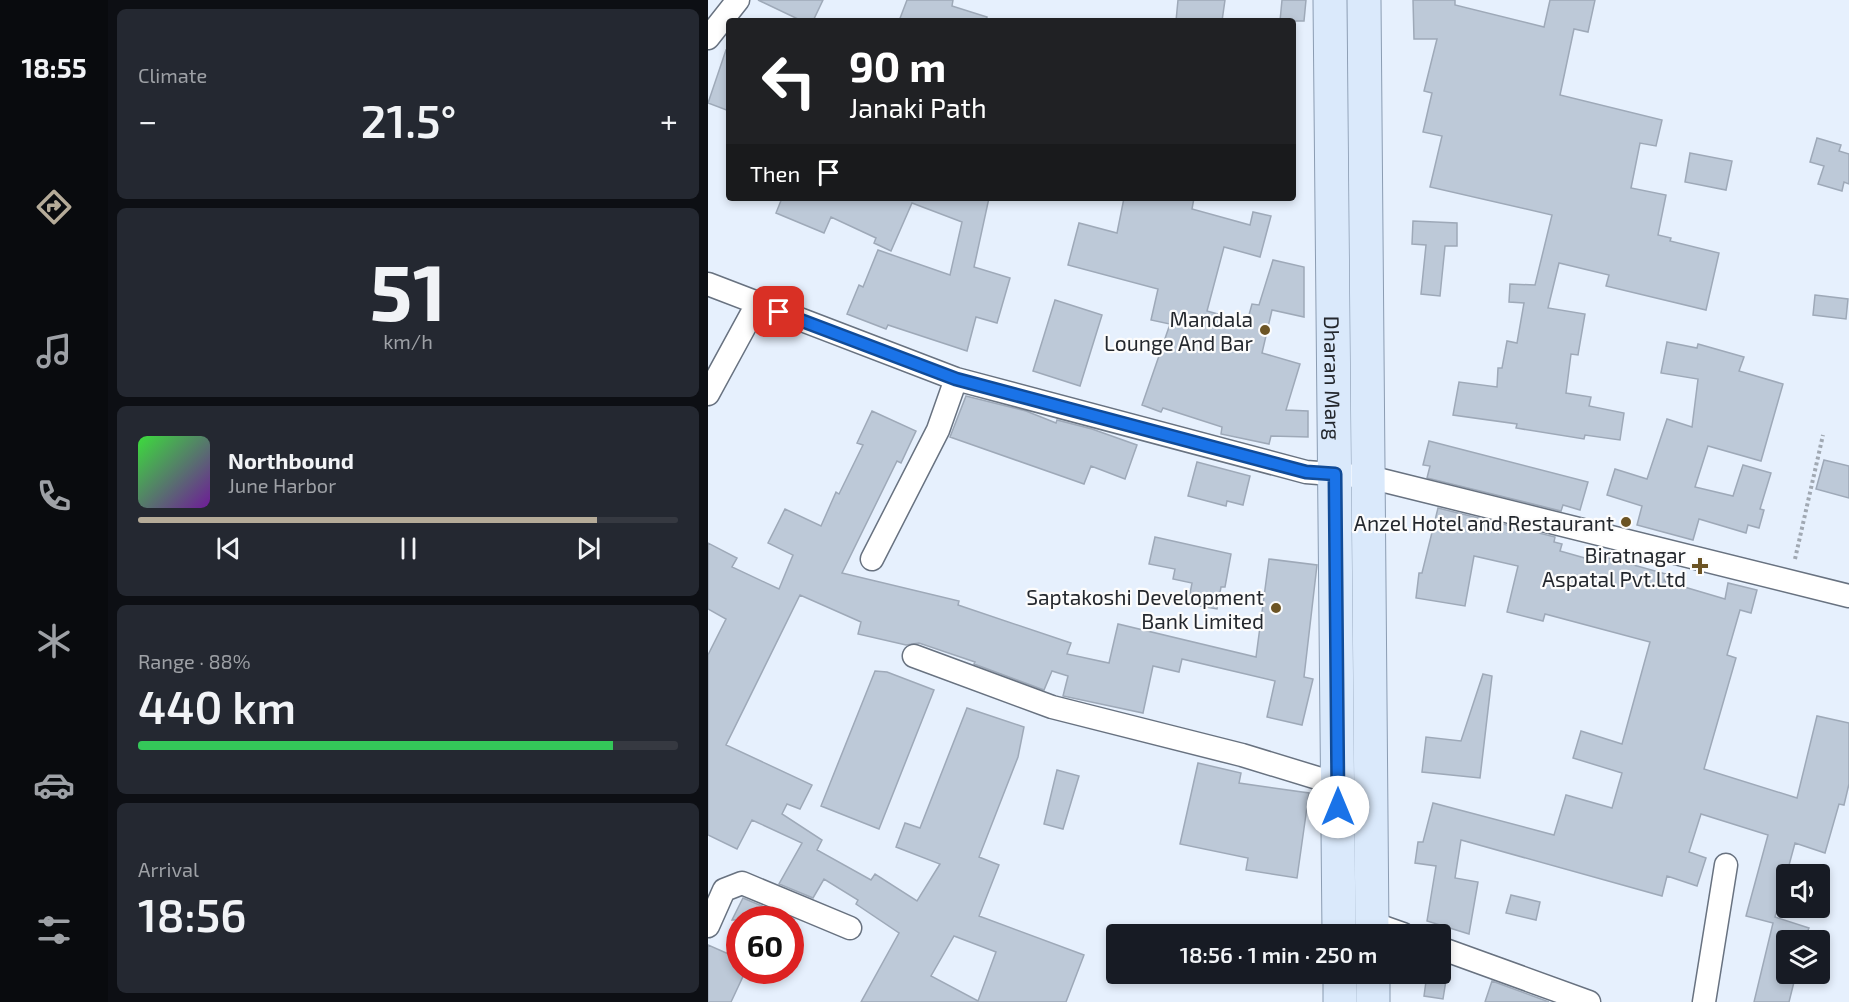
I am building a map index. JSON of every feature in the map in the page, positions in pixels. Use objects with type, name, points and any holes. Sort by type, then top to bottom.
[{"type":"main road","name":"Dharan Marg","points":[[1330,0],[1339,924]]},
{"type":"main road","name":"Dharan Marg","points":[[1364,0],[1372,924]]},
{"type":"main road","points":[[1340,984],[1340,1002]]},
{"type":"main road","points":[[1373,984],[1373,1002]]},
{"type":"street","points":[[708,38],[738,0]]},
{"type":"street","points":[[708,284],[956,379],[1306,472],[1369,477],[1849,596]]},
{"type":"street","points":[[708,394],[757,304]]},
{"type":"street","points":[[872,559],[938,430],[956,379]]},
{"type":"street","points":[[914,656],[1052,706],[1242,755],[1337,784]]},
{"type":"street","points":[[1704,1002],[1726,865]]},
{"type":"street","points":[[708,926],[724,890],[742,883],[850,928]]},
{"type":"street","points":[[1451,952],[1589,1002]]},
{"type":"path","points":[[1791,581],[1823,435]]},
{"type":"building","points":[[758,0],[823,0],[814,18],[796,18]]},
{"type":"building","points":[[907,0],[953,0],[952,6],[987,17],[987,18],[900,18]]},
{"type":"building","points":[[1178,0],[1225,0],[1222,18],[1176,18]]},
{"type":"building","points":[[1282,0],[1306,0],[1304,21],[1296,21],[1296,18],[1280,18]]},
{"type":"building","points":[[1413,0],[1455,0],[1455,5],[1544,27],[1550,0],[1595,0],[1588,32],[1574,29],[1560,95],[1662,120],[1656,146],[1640,143],[1631,188],[1666,195],[1658,235],[1671,238],[1670,241],[1719,253],[1706,310],[1606,286],[1609,275],[1559,263],[1548,308],[1585,314],[1578,355],[1571,354],[1566,393],[1591,397],[1589,406],[1624,413],[1620,440],[1585,435],[1584,439],[1516,428],[1517,424],[1453,415],[1459,382],[1497,387],[1498,368],[1502,368],[1507,341],[1517,343],[1524,303],[1509,302],[1510,284],[1535,285],[1552,215],[1430,187],[1442,136],[1423,132],[1432,93],[1424,91],[1437,39],[1414,39]]},
{"type":"building","points":[[726,50],[726,110],[708,103]]},
{"type":"building","points":[[1817,138],[1841,145],[1839,151],[1849,154],[1849,184],[1844,182],[1842,191],[1818,184],[1824,166],[1810,162]]},
{"type":"building","points":[[1690,153],[1732,161],[1726,190],[1685,182]]},
{"type":"building","points":[[781,201],[988,201],[974,267],[1010,278],[997,323],[976,317],[967,351],[888,325],[886,329],[847,314],[859,285],[863,287],[878,250],[950,275],[962,222],[912,203],[891,251],[874,243],[876,238],[831,217],[824,233],[776,213]]},
{"type":"building","points":[[1123,201],[1193,201],[1192,209],[1250,225],[1253,212],[1271,216],[1260,257],[1224,247],[1207,311],[1247,322],[1252,304],[1259,305],[1273,260],[1304,267],[1304,317],[1272,310],[1262,353],[1300,364],[1286,410],[1308,411],[1308,437],[1271,436],[1269,444],[1221,434],[1222,427],[1163,408],[1161,412],[1142,405],[1170,324],[1151,320],[1158,289],[1068,265],[1079,223],[1117,233]]},
{"type":"building","points":[[1413,221],[1457,223],[1457,246],[1445,246],[1440,296],[1421,294],[1426,245],[1412,244]]},
{"type":"building","points":[[1815,295],[1848,299],[1846,319],[1813,315]]},
{"type":"building","points":[[1055,300],[1102,315],[1080,386],[1033,371]]},
{"type":"building","points":[[1667,342],[1697,348],[1698,344],[1744,357],[1739,371],[1783,384],[1761,461],[1708,446],[1695,487],[1733,496],[1743,465],[1771,473],[1760,509],[1764,510],[1759,528],[1748,525],[1746,533],[1699,519],[1693,540],[1637,525],[1642,506],[1607,495],[1615,469],[1647,479],[1667,419],[1692,427],[1698,379],[1661,373]]},
{"type":"building","points":[[966,396],[1026,411],[1056,423],[1057,420],[1092,429],[1137,445],[1125,479],[1091,466],[1084,484],[950,437]]},
{"type":"building","points":[[872,411],[916,431],[901,463],[897,461],[842,573],[959,601],[958,605],[1071,643],[1067,654],[1109,663],[1118,624],[1256,657],[1269,559],[1317,565],[1304,677],[1313,679],[1302,725],[1267,717],[1275,681],[1182,659],[1179,672],[1153,666],[1143,713],[1063,696],[1068,676],[1052,671],[1044,690],[974,664],[975,662],[919,643],[906,645],[858,634],[861,622],[800,595],[726,745],[812,785],[800,809],[787,804],[782,814],[822,840],[817,850],[871,880],[875,874],[917,901],[940,864],[896,847],[905,823],[920,828],[967,708],[1024,727],[1018,757],[979,857],[999,865],[979,916],[1084,955],[1066,1002],[861,1002],[899,933],[856,904],[858,900],[824,879],[813,898],[779,884],[802,843],[752,820],[737,849],[708,835],[708,655],[726,619],[708,609],[708,543],[737,558],[732,567],[779,589],[793,555],[768,543],[785,509],[821,526],[836,492],[839,494],[863,445],[857,443]],"holes":[[[954,936],[996,952],[978,1001],[931,976]]]},
{"type":"building","points":[[1429,441],[1588,482],[1580,510],[1563,505],[1561,511],[1427,478],[1430,466],[1423,465]]},
{"type":"building","points":[[1824,460],[1849,466],[1849,498],[1816,489]]},
{"type":"building","points":[[1197,462],[1250,476],[1243,505],[1227,501],[1226,506],[1188,496]]},
{"type":"building","points":[[1438,508],[1555,537],[1554,542],[1562,544],[1560,551],[1599,562],[1601,556],[1666,574],[1664,581],[1725,599],[1728,583],[1757,590],[1751,613],[1740,610],[1727,655],[1736,658],[1704,769],[1797,798],[1817,716],[1849,723],[1849,784],[1844,805],[1839,804],[1825,853],[1795,843],[1789,864],[1776,864],[1775,917],[1809,928],[1808,930],[1776,930],[1776,984],[1794,984],[1789,1002],[1754,1002],[1773,923],[1746,916],[1768,835],[1701,814],[1689,852],[1706,858],[1697,886],[1667,876],[1662,896],[1461,840],[1455,878],[1478,882],[1469,934],[1451,928],[1451,924],[1427,921],[1436,866],[1415,863],[1418,842],[1423,842],[1433,803],[1554,835],[1566,795],[1612,808],[1622,773],[1573,758],[1581,731],[1622,744],[1650,642],[1545,614],[1543,621],[1507,612],[1518,566],[1474,556],[1465,606],[1416,598],[1419,573],[1422,573]]},
{"type":"building","points":[[1155,537],[1231,554],[1225,587],[1221,587],[1217,609],[1188,604],[1192,583],[1173,579],[1175,569],[1149,564]]},
{"type":"building","points":[[875,671],[887,672],[934,690],[879,829],[821,806]]},
{"type":"building","points":[[1483,674],[1492,676],[1480,778],[1422,772],[1426,737],[1461,741]]},
{"type":"building","points":[[1198,763],[1241,773],[1239,783],[1309,793],[1297,878],[1246,870],[1248,858],[1180,844]]},
{"type":"building","points":[[1057,770],[1079,776],[1063,829],[1044,824]]},
{"type":"building","points":[[1511,895],[1540,902],[1536,920],[1506,913]]},
{"type":"building","points":[[743,898],[762,906],[739,906]]},
{"type":"building","points":[[708,945],[726,953],[726,984],[739,984],[731,1002],[708,1002]]},
{"type":"building","points":[[1492,981],[1549,1002],[1485,1002]]},
{"type":"building","points":[[1426,984],[1445,984],[1443,999],[1424,996]]},
{"type":"place","name":"Mandala Lounge And Bar","points":[[1265,330]]},
{"type":"place","name":"Anzel Hotel and Restaurant","points":[[1626,522]]},
{"type":"place","name":"Biratnagar Aspatal Pvt.Ltd","points":[[1700,566]]},
{"type":"place","name":"Saptakoshi Development Bank Limited","points":[[1276,608]]},
{"type":"route","points":[[779,312],[956,379],[1306,472],[1335,474],[1338,807]]}]
